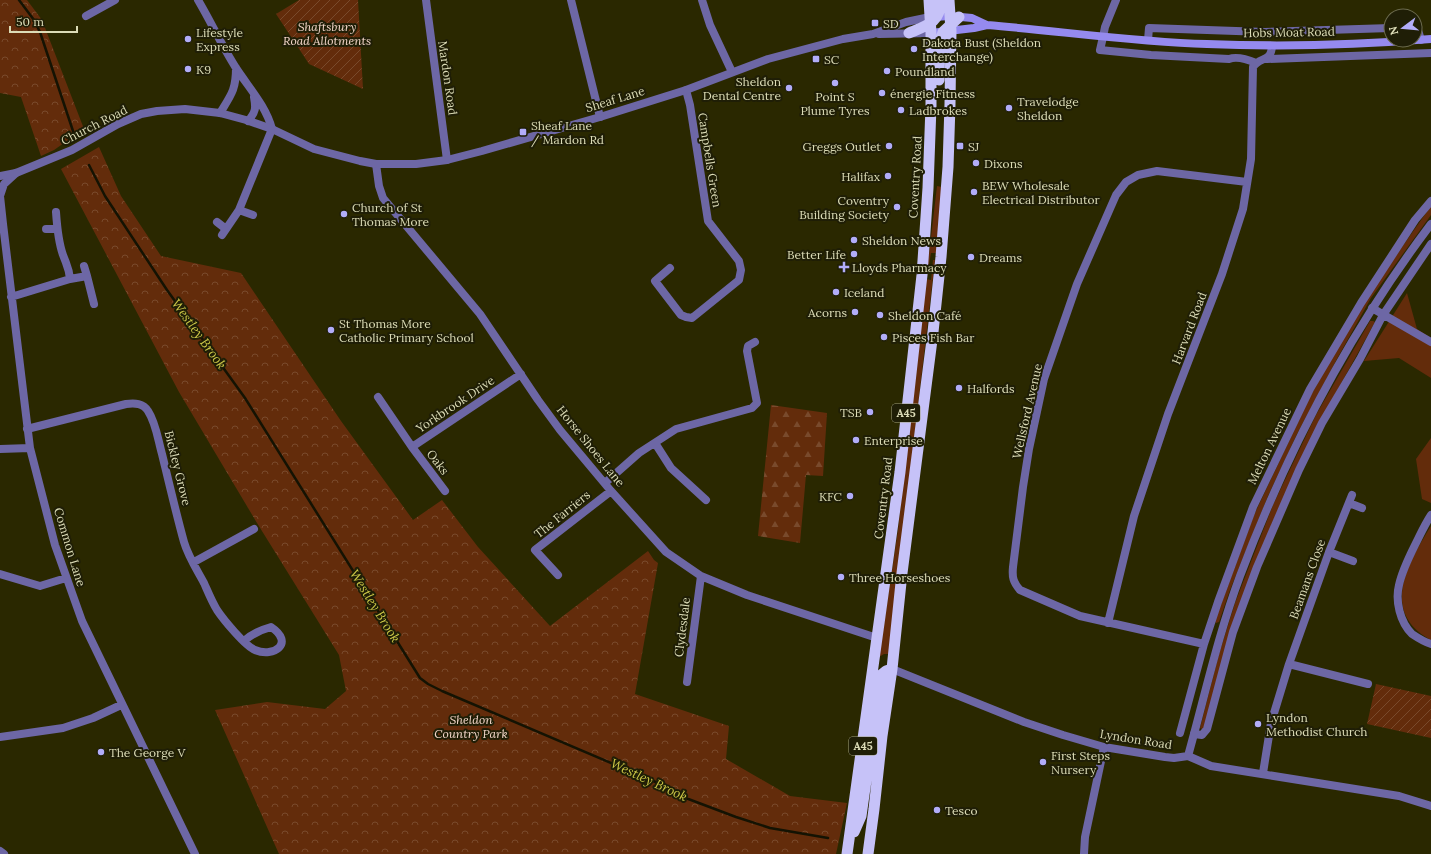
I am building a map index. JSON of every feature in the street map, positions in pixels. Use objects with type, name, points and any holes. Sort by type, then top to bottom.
[{"type":"highway","name":"Coventry Road","points":[[848,850],[900,472],[922,275],[928,188],[931,16],[940,0]]},
{"type":"highway","name":"A45","points":[[868,854],[882,736],[892,669],[902,572],[933,332],[941,257],[948,167],[951,27],[949,0]]},
{"type":"highway","points":[[907,28],[931,16]]},
{"type":"highway","name":"A45","points":[[928,188],[935,160],[940,43],[951,27]]},
{"type":"highway","points":[[848,850],[861,816],[881,675],[892,669]]},
{"type":"main road","name":"Hobs Moat Road","points":[[931,16],[951,27]]},
{"type":"main road","name":"Hobs Moat Road","points":[[931,16],[951,27],[974,28],[987,25],[1103,37],[1232,45],[1272,46],[1383,42]]},
{"type":"main road","name":"Hobs Moat Road","points":[[951,27],[972,18],[987,25]]},
{"type":"street","points":[[86,16],[115,0]]},
{"type":"street","points":[[198,0],[236,67],[269,118],[272,129],[239,210],[224,232],[217,222]]},
{"type":"street","name":"Mardon Road","points":[[426,0],[447,160]]},
{"type":"street","points":[[571,0],[600,117]]},
{"type":"street","points":[[702,0],[710,25],[732,72]]},
{"type":"street","points":[[1116,0],[1105,27],[1100,50],[1151,56],[1233,58],[1256,63],[1267,58],[1431,53]]},
{"type":"street","name":"Sheaf Lane","points":[[360,161],[376,164],[416,164],[447,160],[482,152],[686,90],[732,72],[801,50],[843,39],[907,28]]},
{"type":"street","name":"Hobs Moat Road","points":[[1148,40],[1149,28],[1265,32],[1383,28]]},
{"type":"street","points":[[1232,45],[1231,52],[1233,58]]},
{"type":"street","points":[[1267,58],[1272,52],[1272,46]]},
{"type":"street","name":"Harvard Road","points":[[1108,623],[1134,516],[1168,414],[1222,274],[1243,210],[1251,159],[1253,67],[1256,63]]},
{"type":"street","points":[[220,113],[233,92],[236,81],[236,67]]},
{"type":"street","points":[[248,121],[254,114],[256,107],[252,90]]},
{"type":"street","name":"Campbells Green","points":[[670,268],[655,281],[681,315],[686,317],[692,318],[740,280],[741,270],[739,261],[708,221],[690,105],[686,90]]},
{"type":"street","name":"Church Road","points":[[0,176],[16,173],[72,150],[118,124],[141,114],[185,109],[220,113],[248,121],[272,129],[314,149],[360,161]]},
{"type":"street","name":"Horse Shoes Lane","points":[[376,164],[379,186],[383,198],[480,314],[560,430],[605,483],[610,491],[666,552],[701,576],[747,594],[877,638]]},
{"type":"street","name":"Wellsford Avenue","points":[[1204,644],[1080,616],[1026,594],[1014,584],[1012,576],[1022,487],[1044,379],[1077,284],[1116,195],[1126,182],[1138,175],[1157,171],[1248,182]]},
{"type":"street","name":"Common Lane","points":[[16,173],[4,184],[0,196],[1,222],[30,448],[54,545],[82,621],[121,705],[195,854]]},
{"type":"street","name":"Melton Avenue","points":[[1180,729],[1210,625],[1253,507],[1310,389],[1365,297],[1415,220],[1431,201]]},
{"type":"street","points":[[239,210],[253,215]]},
{"type":"street","points":[[56,212],[57,229],[63,256],[69,268],[70,279]]},
{"type":"street","name":"Melton Avenue","points":[[1188,756],[1222,629],[1258,530],[1300,439],[1349,346],[1404,260],[1431,224]]},
{"type":"street","points":[[46,229],[57,229]]},
{"type":"street","points":[[1194,734],[1202,735],[1207,729],[1233,632],[1257,567],[1299,470],[1322,423],[1360,359],[1383,315],[1431,244]]},
{"type":"street","points":[[84,266],[94,304]]},
{"type":"street","points":[[11,297],[70,279],[87,276]]},
{"type":"street","points":[[1372,308],[1431,342]]},
{"type":"street","points":[[605,483],[639,453],[676,429],[752,408],[758,403],[747,352],[748,346],[754,342]]},
{"type":"street","name":"Yorkbrook Drive","points":[[378,397],[412,447],[521,374]]},
{"type":"street","name":"Bickley Grove","points":[[28,429],[126,404],[136,403],[142,405],[152,418],[184,544],[217,610],[244,641]]},
{"type":"street","points":[[654,443],[664,460],[671,468],[706,500]]},
{"type":"street","name":"Oaks","points":[[412,447],[445,491]]},
{"type":"street","points":[[0,449],[30,448]]},
{"type":"street","name":"The Farriers","points":[[558,575],[535,550],[610,491]]},
{"type":"street","name":"Beamans Close","points":[[1263,774],[1271,723],[1289,664],[1329,552],[1350,499],[1362,508]]},
{"type":"street","points":[[1431,515],[1411,554],[1398,586],[1398,602],[1400,614],[1412,633],[1422,641],[1431,644]]},
{"type":"street","points":[[194,562],[254,530]]},
{"type":"street","points":[[1329,552],[1353,561]]},
{"type":"street","points":[[0,574],[40,586],[66,578]]},
{"type":"street","name":"Clydesdale","points":[[687,682],[701,576]]},
{"type":"street","points":[[1210,625],[1222,629]]},
{"type":"street","points":[[1199,661],[1211,667]]},
{"type":"street","points":[[1289,664],[1368,684]]},
{"type":"street","name":"Lyndon Road","points":[[892,669],[1024,722],[1104,747],[1174,758],[1188,756],[1212,766],[1399,796],[1431,806]]},
{"type":"street","points":[[0,737],[63,728],[93,718],[121,705]]},
{"type":"street","points":[[1084,854],[1085,837],[1104,747]]},
{"type":"street","points":[[0,851],[4,854]]},
{"type":"green space","points":[[0,0],[27,0],[42,20],[84,129],[54,150],[41,156],[21,97],[0,93]]},
{"type":"green space","name":"Shaftsbury Road Allotments","points":[[299,0],[358,0],[363,89],[309,64],[276,14]]},
{"type":"green space","name":"Sheldon Country Park","points":[[99,147],[121,196],[161,256],[241,273],[341,421],[413,520],[442,500],[478,547],[550,626],[648,551],[658,563],[635,694],[729,726],[726,759],[790,796],[847,803],[836,854],[279,854],[215,710],[267,702],[325,709],[346,691],[339,655],[257,523],[179,392],[61,169]]},
{"type":"green space","points":[[937,186],[942,187],[936,253],[931,253],[927,271]]},
{"type":"green space","points":[[1431,206],[1431,215],[1371,298],[1297,434],[1268,496],[1230,590],[1219,622],[1216,623],[1215,621],[1254,515],[1310,397],[1378,281]]},
{"type":"green space","points":[[933,260],[935,260],[889,654],[884,654],[879,657],[898,530],[926,279],[931,280]]},
{"type":"green space","points":[[1407,293],[1417,329],[1431,338],[1431,378],[1399,358],[1364,361]]},
{"type":"green space","points":[[1370,321],[1375,322],[1323,416],[1273,521],[1206,726],[1202,729],[1200,728],[1219,654],[1235,603],[1273,505],[1316,415]]},
{"type":"green space","points":[[771,405],[827,413],[823,476],[806,475],[800,543],[758,536]]},
{"type":"green space","points":[[1431,438],[1431,503],[1422,499],[1416,459]]},
{"type":"green space","points":[[1431,526],[1431,640],[1415,629],[1406,616],[1402,601],[1403,586],[1407,571],[1422,540]]},
{"type":"green space","points":[[1376,684],[1431,696],[1431,738],[1367,724]]},
{"type":"waterway","name":"Westley Brook","points":[[19,0],[34,20],[40,32],[74,134]]},
{"type":"waterway","name":"Westley Brook","points":[[89,165],[105,196],[167,290],[245,398],[420,678],[442,691],[658,783],[683,797],[770,828],[828,838]]},
{"type":"place","name":"SD","points":[[875,23]]},
{"type":"place","name":"Lifestyle Express","points":[[188,39]]},
{"type":"place","name":"Dakota Bust (Sheldon Interchange)","points":[[914,49]]},
{"type":"place","name":"SC","points":[[816,59]]},
{"type":"place","name":"K9","points":[[188,69]]},
{"type":"place","name":"Poundland","points":[[887,71]]},
{"type":"place","name":"Point S Plume Tyres","points":[[835,83]]},
{"type":"place","name":"Sheldon Dental Centre","points":[[789,88]]},
{"type":"place","name":"énergie Fitness","points":[[882,93]]},
{"type":"place","name":"Travelodge Sheldon","points":[[1009,108]]},
{"type":"place","name":"Ladbrokes","points":[[901,110]]},
{"type":"place","name":"Sheaf Lane / Mardon Rd","points":[[523,132]]},
{"type":"place","name":"Greggs Outlet","points":[[889,146]]},
{"type":"place","name":"SJ","points":[[960,146]]},
{"type":"place","name":"Dixons","points":[[976,163]]},
{"type":"place","name":"Halifax","points":[[888,176]]},
{"type":"place","name":"BEW Wholesale Electrical Distributor","points":[[974,192]]},
{"type":"place","name":"Coventry Building Society","points":[[897,207]]},
{"type":"place","name":"Church of St Thomas More","points":[[344,214]]},
{"type":"place","name":"Sheldon News","points":[[854,240]]},
{"type":"place","name":"Better Life","points":[[854,254]]},
{"type":"place","name":"Dreams","points":[[971,257]]},
{"type":"place","name":"Lloyds Pharmacy","points":[[844,267]]},
{"type":"place","name":"Iceland","points":[[836,292]]},
{"type":"place","name":"Acorns","points":[[855,312]]},
{"type":"place","name":"Sheldon Café","points":[[880,315]]},
{"type":"place","name":"St Thomas More Catholic Primary School","points":[[331,330]]},
{"type":"place","name":"Pisces Fish Bar","points":[[884,337]]},
{"type":"place","name":"Halfords","points":[[959,388]]},
{"type":"place","name":"TSB","points":[[870,412]]},
{"type":"place","name":"Enterprise","points":[[856,440]]},
{"type":"place","name":"KFC","points":[[850,496]]},
{"type":"place","name":"Three Horseshoes","points":[[841,577]]},
{"type":"place","name":"Lyndon Methodist Church","points":[[1258,724]]},
{"type":"place","name":"The George V","points":[[101,752]]},
{"type":"place","name":"First Steps Nursery","points":[[1043,762]]},
{"type":"place","name":"Tesco","points":[[937,810]]}]
